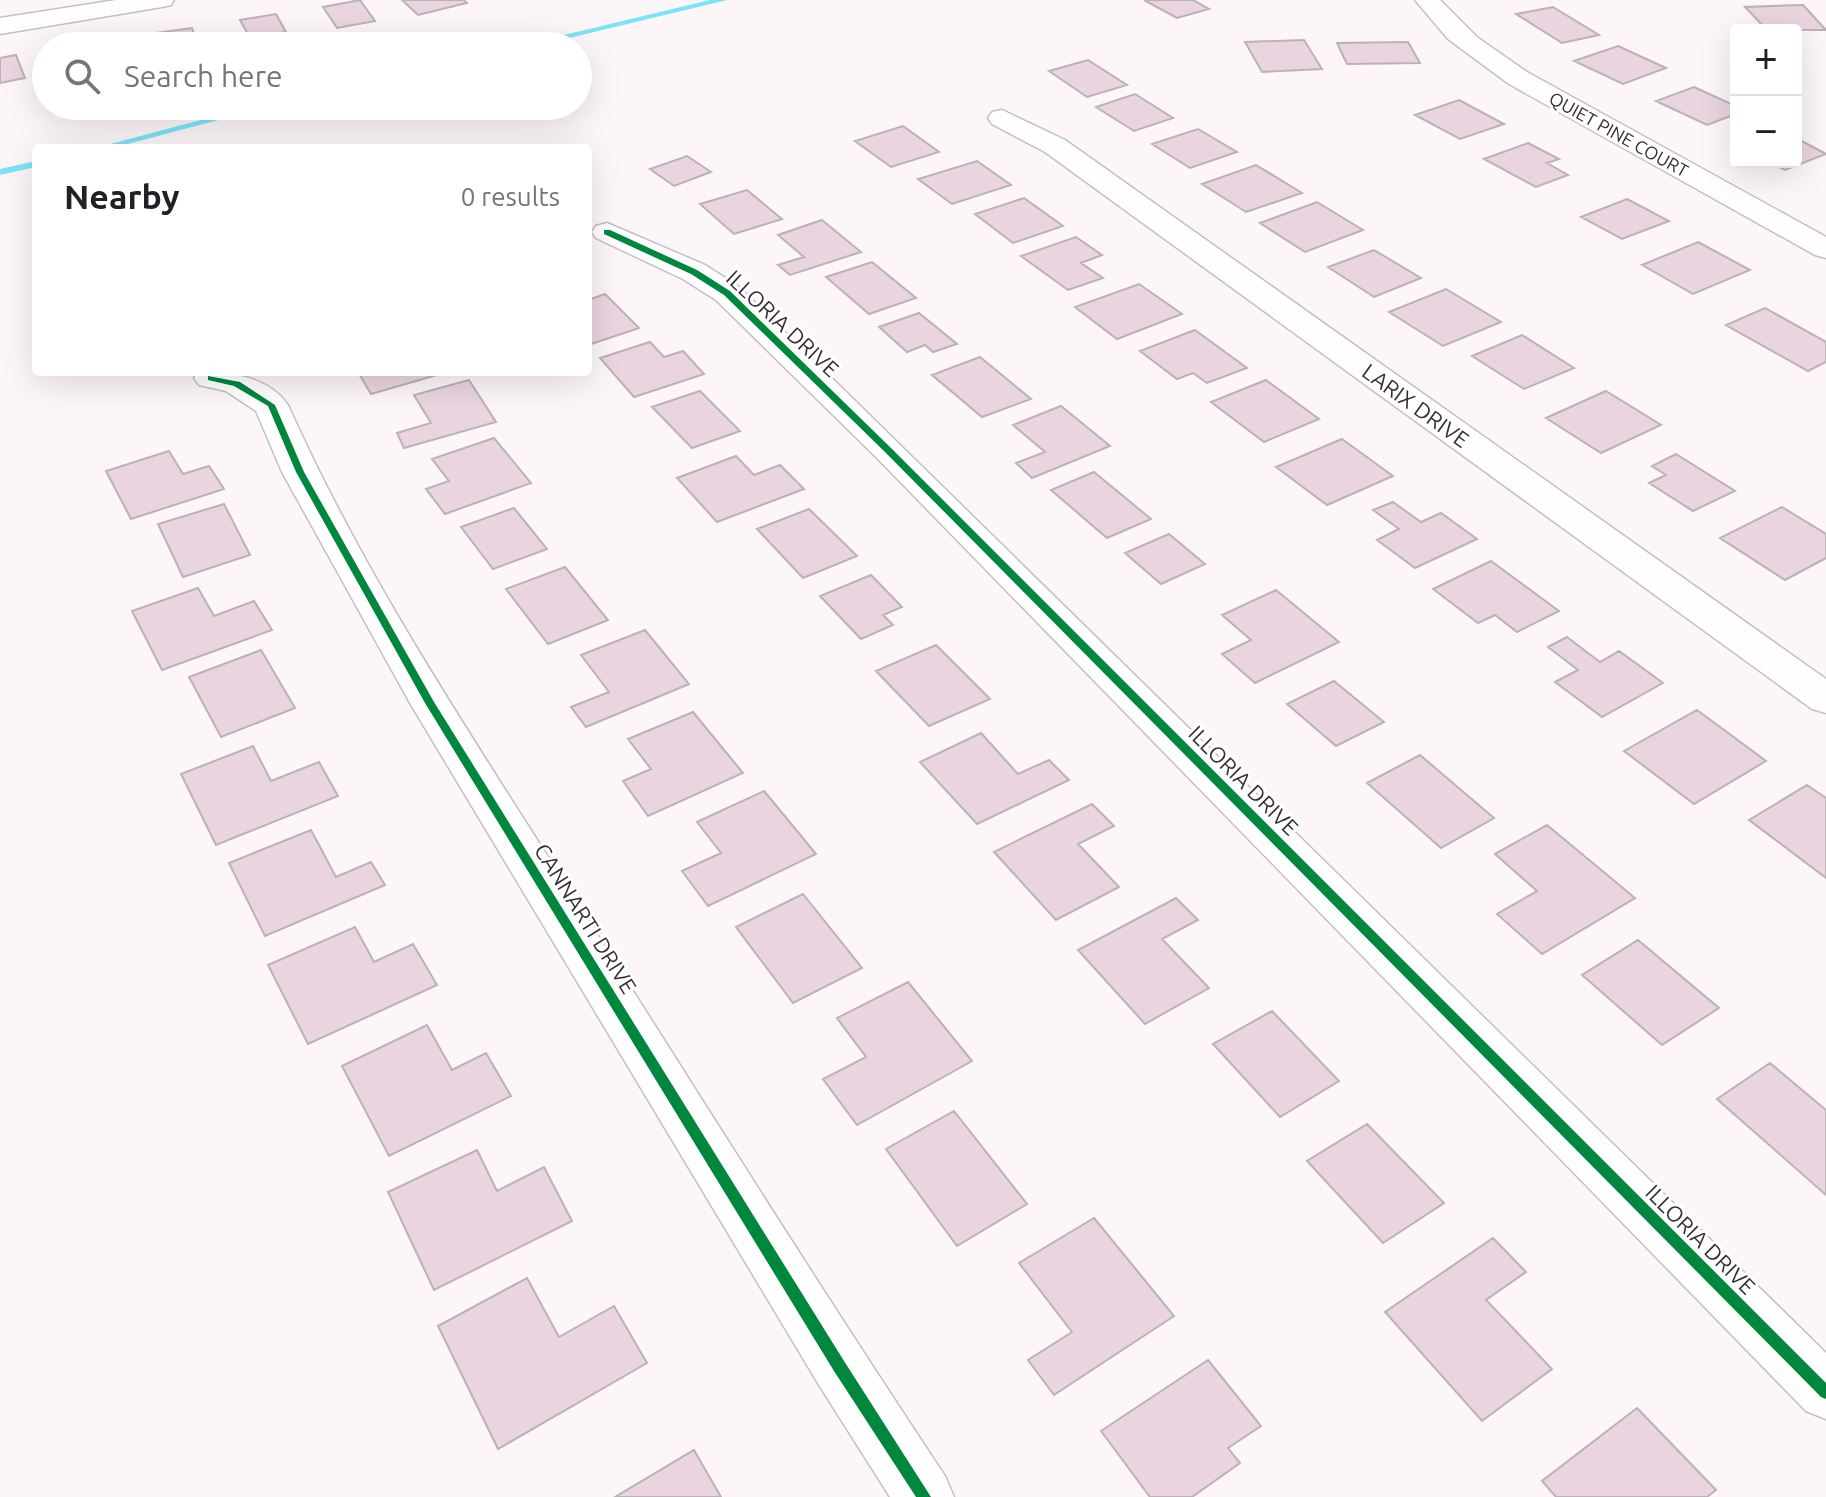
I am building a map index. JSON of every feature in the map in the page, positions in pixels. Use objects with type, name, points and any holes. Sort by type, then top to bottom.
[{"type":"street","points":[[0,26],[71,7],[162,0]]},
{"type":"street","name":"QUIET PINE COURT","points":[[1427,0],[1439,17],[1472,47],[1518,78],[1826,249]]},
{"type":"street","name":"LARIX DRIVE","points":[[1002,118],[1055,146],[1826,699]]},
{"type":"street","name":"ILLORIA DRIVE","points":[[607,232],[694,272],[727,293],[1826,1392]]},
{"type":"street","name":"CANNARTI DRIVE","points":[[211,378],[237,384],[271,405],[300,472],[430,703],[822,1339],[924,1497]]},
{"type":"building","points":[[360,0],[375,21],[337,28],[323,7]]},
{"type":"building","points":[[402,0],[464,0],[467,3],[418,15]]},
{"type":"building","points":[[1144,0],[1193,0],[1209,9],[1177,18]]},
{"type":"building","points":[[1803,5],[1826,30],[1802,30],[1802,24],[1761,24],[1745,7]]},
{"type":"building","points":[[1553,7],[1599,35],[1562,43],[1516,14]]},
{"type":"building","points":[[276,14],[286,32],[247,32],[240,20]]},
{"type":"building","points":[[192,28],[193,32],[162,32]]},
{"type":"building","points":[[1304,40],[1322,69],[1262,72],[1245,42]]},
{"type":"building","points":[[1408,42],[1420,63],[1347,64],[1337,43]]},
{"type":"building","points":[[1618,46],[1666,68],[1623,84],[1574,61]]},
{"type":"building","points":[[16,55],[25,78],[0,83],[0,58]]},
{"type":"building","points":[[1088,60],[1127,85],[1087,97],[1049,71]]},
{"type":"building","points":[[1694,87],[1730,104],[1730,116],[1707,125],[1656,101]]},
{"type":"building","points":[[1135,94],[1173,118],[1134,131],[1096,107]]},
{"type":"building","points":[[1459,100],[1504,124],[1460,139],[1415,115]]},
{"type":"building","points":[[903,126],[939,152],[891,167],[855,141]]},
{"type":"building","points":[[1198,129],[1237,152],[1190,168],[1152,144]]},
{"type":"building","points":[[1802,141],[1826,154],[1802,163]]},
{"type":"building","points":[[1528,143],[1559,159],[1547,163],[1568,175],[1536,187],[1484,159]]},
{"type":"building","points":[[687,156],[711,172],[674,186],[650,169]]},
{"type":"building","points":[[977,161],[1011,185],[952,204],[918,179]]},
{"type":"building","points":[[1256,165],[1302,193],[1246,212],[1202,184]]},
{"type":"building","points":[[747,190],[782,219],[734,234],[700,204]]},
{"type":"building","points":[[1024,198],[1063,226],[1013,243],[975,214]]},
{"type":"building","points":[[1627,199],[1669,221],[1622,239],[1581,217]]},
{"type":"building","points":[[1317,202],[1363,230],[1305,252],[1260,223]]},
{"type":"building","points":[[822,220],[861,252],[790,275],[778,265],[804,257],[778,235]]},
{"type":"building","points":[[1076,237],[1102,255],[1081,263],[1103,278],[1068,290],[1021,256]]},
{"type":"building","points":[[1698,242],[1750,270],[1693,294],[1642,265]]},
{"type":"building","points":[[1374,250],[1421,278],[1374,297],[1328,267]]},
{"type":"building","points":[[872,262],[916,298],[869,314],[826,277]]},
{"type":"building","points":[[1139,284],[1182,314],[1117,339],[1075,307]]},
{"type":"building","points":[[1446,289],[1501,322],[1443,346],[1389,312]]},
{"type":"building","points":[[605,294],[639,328],[592,344],[592,299]]},
{"type":"building","points":[[1765,308],[1826,342],[1826,362],[1808,371],[1726,325]]},
{"type":"building","points":[[919,313],[957,344],[933,352],[925,345],[907,352],[879,327]]},
{"type":"building","points":[[1195,330],[1247,368],[1207,383],[1193,373],[1177,379],[1140,351]]},
{"type":"building","points":[[1522,335],[1574,368],[1524,389],[1472,356]]},
{"type":"building","points":[[650,342],[664,357],[683,351],[704,374],[634,397],[600,358]]},
{"type":"building","points":[[980,357],[1031,399],[982,417],[932,375]]},
{"type":"building","points":[[360,376],[433,376],[371,394]]},
{"type":"building","points":[[469,380],[496,422],[404,448],[397,433],[431,423],[414,395]]},
{"type":"building","points":[[1266,380],[1319,419],[1264,442],[1211,402]]},
{"type":"building","points":[[700,391],[740,431],[692,448],[652,407]]},
{"type":"building","points":[[1606,391],[1661,425],[1601,453],[1546,418]]},
{"type":"building","points":[[1061,406],[1110,446],[1032,478],[1016,463],[1045,452],[1013,425]]},
{"type":"building","points":[[494,438],[531,483],[445,514],[426,489],[449,481],[432,459]]},
{"type":"building","points":[[1342,439],[1393,476],[1327,505],[1276,467]]},
{"type":"building","points":[[169,451],[183,474],[209,466],[224,489],[131,519],[106,471]]},
{"type":"building","points":[[1676,454],[1735,491],[1693,511],[1649,483],[1666,475],[1652,466]]},
{"type":"building","points":[[736,456],[754,475],[780,465],[804,489],[717,522],[677,478]]},
{"type":"building","points":[[1094,472],[1151,519],[1107,538],[1051,490]]},
{"type":"building","points":[[1393,502],[1421,522],[1441,513],[1477,539],[1415,568],[1377,540],[1399,529],[1373,510]]},
{"type":"building","points":[[224,504],[250,555],[183,577],[158,524]]},
{"type":"building","points":[[1782,507],[1826,534],[1826,558],[1785,580],[1720,538]]},
{"type":"building","points":[[514,508],[547,549],[493,569],[461,527]]},
{"type":"building","points":[[809,509],[857,556],[803,578],[757,529]]},
{"type":"building","points":[[1169,534],[1205,564],[1161,584],[1125,553]]},
{"type":"building","points":[[1491,561],[1559,611],[1517,632],[1495,615],[1478,623],[1433,589]]},
{"type":"building","points":[[565,567],[608,620],[548,644],[506,589]]},
{"type":"building","points":[[871,575],[902,607],[883,615],[893,625],[861,639],[820,596]]},
{"type":"building","points":[[198,588],[214,616],[254,601],[272,630],[162,670],[132,611]]},
{"type":"building","points":[[1276,590],[1339,642],[1255,683],[1222,654],[1251,640],[1222,615]]},
{"type":"building","points":[[645,630],[689,684],[586,727],[571,707],[609,692],[581,655]]},
{"type":"building","points":[[1567,637],[1600,662],[1619,651],[1663,683],[1602,717],[1555,682],[1578,670],[1548,647]]},
{"type":"building","points":[[936,645],[990,699],[929,726],[876,671]]},
{"type":"building","points":[[261,650],[295,708],[221,737],[189,677]]},
{"type":"building","points":[[1334,681],[1384,722],[1336,746],[1287,704]]},
{"type":"building","points":[[1697,710],[1766,761],[1694,804],[1624,751]]},
{"type":"building","points":[[693,712],[743,773],[648,816],[623,781],[651,769],[628,739]]},
{"type":"building","points":[[981,733],[1018,774],[1049,760],[1069,780],[977,824],[920,762]]},
{"type":"building","points":[[253,746],[271,781],[319,762],[338,796],[216,845],[181,774]]},
{"type":"building","points":[[1420,755],[1494,818],[1441,848],[1367,783]]},
{"type":"building","points":[[1807,785],[1826,798],[1826,878],[1749,820]]},
{"type":"building","points":[[764,791],[816,854],[708,906],[682,871],[721,853],[697,822]]},
{"type":"building","points":[[1092,804],[1114,826],[1078,844],[1119,887],[1056,920],[994,852]]},
{"type":"building","points":[[1547,825],[1635,898],[1542,954],[1497,914],[1537,891],[1495,854]]},
{"type":"building","points":[[311,830],[336,877],[371,862],[385,885],[265,936],[229,863]]},
{"type":"building","points":[[803,894],[862,968],[793,1003],[736,927]]},
{"type":"building","points":[[1176,898],[1198,920],[1162,939],[1209,988],[1145,1024],[1078,950]]},
{"type":"building","points":[[355,927],[374,962],[413,944],[437,985],[308,1044],[268,965]]},
{"type":"building","points":[[1638,940],[1719,1008],[1662,1045],[1582,975]]},
{"type":"building","points":[[908,982],[972,1061],[857,1125],[823,1079],[866,1057],[837,1018]]},
{"type":"building","points":[[1272,1011],[1339,1081],[1280,1117],[1213,1044]]},
{"type":"building","points":[[427,1025],[452,1070],[486,1053],[511,1096],[389,1156],[342,1066]]},
{"type":"building","points":[[1770,1063],[1826,1110],[1826,1195],[1717,1099]]},
{"type":"building","points":[[954,1111],[1027,1204],[957,1246],[886,1149]]},
{"type":"building","points":[[1367,1124],[1444,1203],[1383,1243],[1307,1161]]},
{"type":"building","points":[[477,1150],[497,1191],[544,1167],[572,1221],[434,1290],[388,1192]]},
{"type":"building","points":[[1094,1218],[1174,1316],[1054,1395],[1028,1360],[1072,1332],[1019,1263]]},
{"type":"building","points":[[1493,1238],[1526,1272],[1486,1300],[1552,1369],[1482,1421],[1385,1312]]},
{"type":"building","points":[[527,1278],[559,1337],[614,1306],[647,1363],[498,1449],[438,1326]]},
{"type":"building","points":[[1208,1360],[1261,1426],[1228,1448],[1240,1463],[1192,1497],[1150,1497],[1101,1431]]},
{"type":"building","points":[[1637,1408],[1716,1490],[1707,1497],[1556,1497],[1542,1481]]},
{"type":"building","points":[[694,1450],[721,1497],[615,1497]]},
{"type":"waterway","points":[[584,32],[722,0]]},
{"type":"waterway","points":[[116,144],[211,120]]},
{"type":"waterway","points":[[0,172],[32,165]]},
{"type":"cycle path","points":[[607,232],[694,272],[727,293],[888,450],[1826,1392]]},
{"type":"cycle path","points":[[211,378],[237,384],[271,405],[300,472],[430,703],[839,1366],[924,1497]]}]
